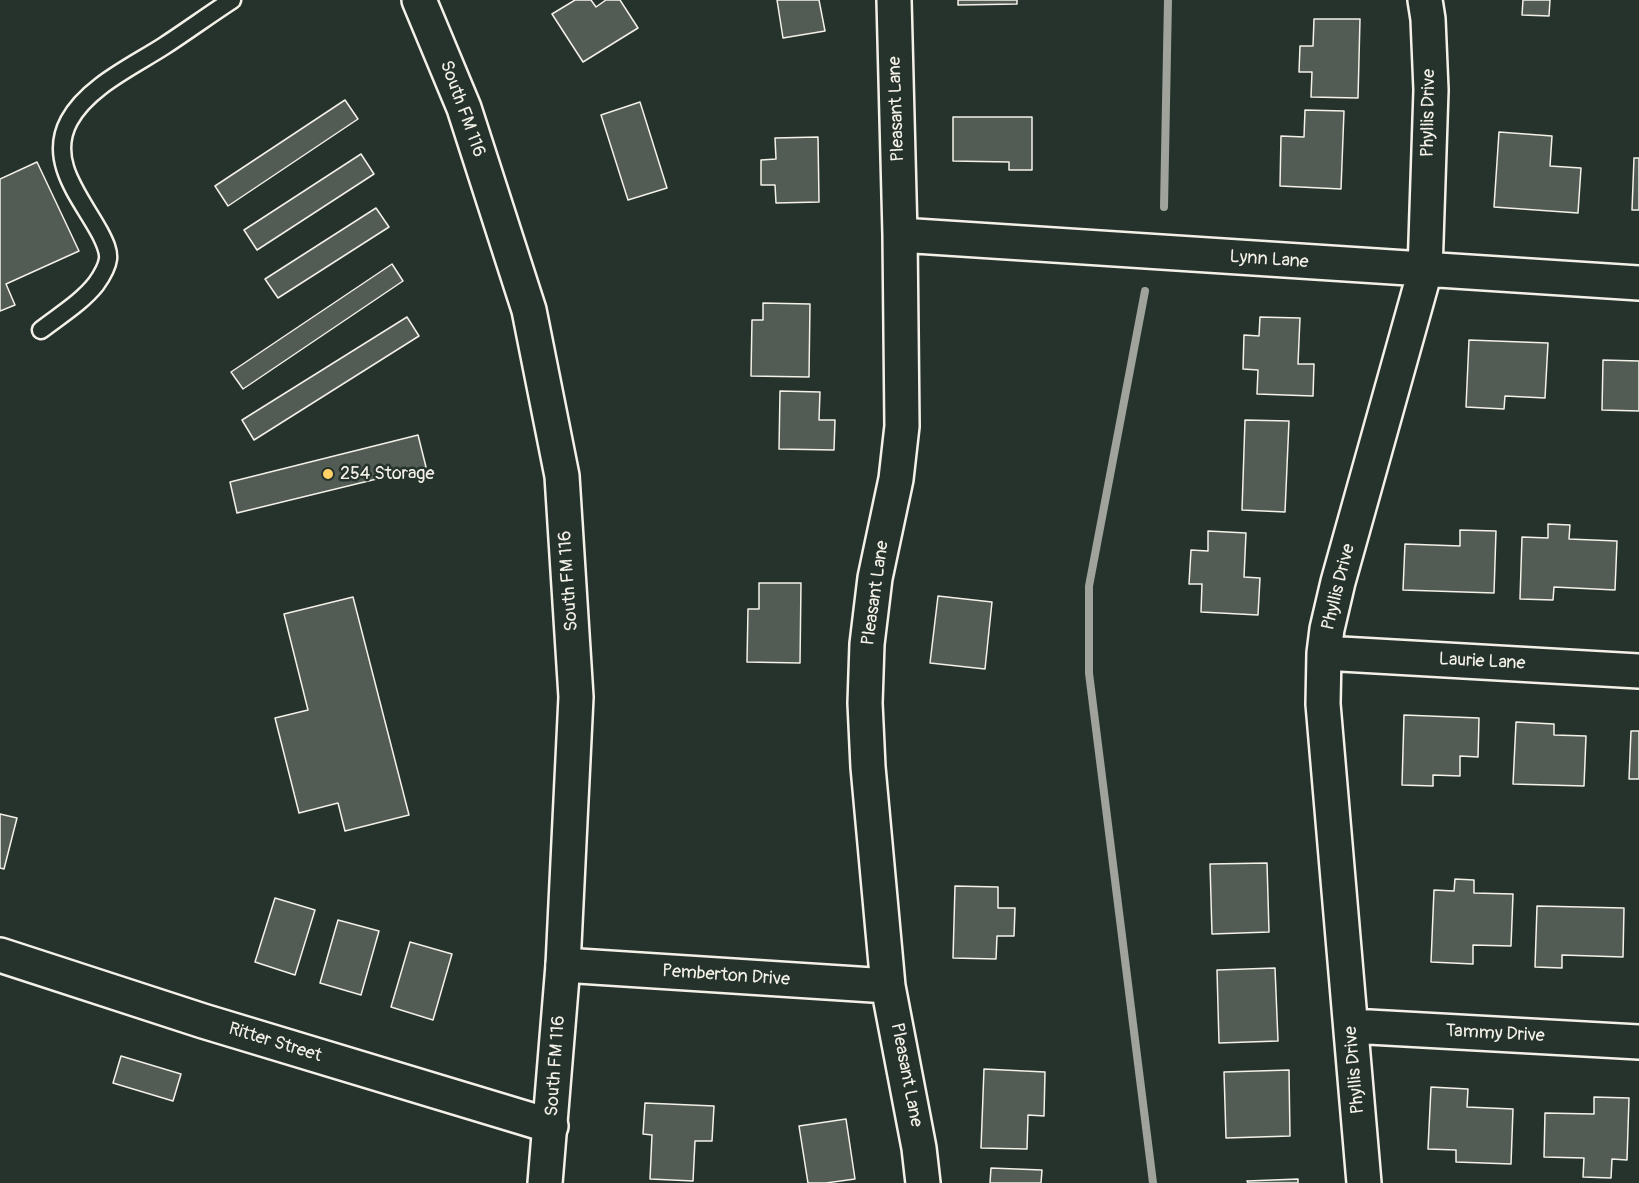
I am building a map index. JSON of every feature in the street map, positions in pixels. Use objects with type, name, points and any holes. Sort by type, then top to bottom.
[{"type":"street","name":"South FM 116","points":[[419,0],[464,108],[529,310],[562,476],[576,697],[563,965],[545,1183]]},
{"type":"street","name":"Pleasant Lane","points":[[894,0],[902,426],[897,479],[876,578],[867,644],[865,703],[868,767],[888,986],[920,1148],[923,1183]]},
{"type":"street","name":"Phyllis Drive","points":[[1364,1183],[1323,705],[1324,653],[1338,582],[1425,271],[1431,90],[1425,0]]},
{"type":"street","name":"Lynn Lane","points":[[900,235],[1425,271],[1639,283]]},
{"type":"street","name":"Laurie Lane","points":[[1324,653],[1639,672]]},
{"type":"street","name":"Ritter Street","points":[[0,955],[203,1022],[551,1126]]},
{"type":"street","name":"Pemberton Drive","points":[[563,965],[888,986]]},
{"type":"street","name":"Tammy Drive","points":[[1351,1026],[1639,1042]]},
{"type":"lane","points":[[41,330],[86,295],[96,284],[108,259],[106,244],[65,170],[61,153],[63,136],[69,121],[76,110],[112,79],[232,0]]},
{"type":"building","points":[[575,0],[591,0],[596,7],[606,0],[620,0],[638,28],[583,62],[552,14]]},
{"type":"building","points":[[777,0],[819,0],[825,31],[783,38]]},
{"type":"building","points":[[958,0],[1017,0],[1017,4],[958,5]]},
{"type":"building","points":[[1523,0],[1550,0],[1549,16],[1522,15]]},
{"type":"building","points":[[1314,19],[1360,19],[1358,98],[1311,97],[1312,72],[1299,72],[1300,46],[1313,46]]},
{"type":"building","points":[[345,100],[358,119],[228,206],[215,186]]},
{"type":"building","points":[[640,102],[667,188],[628,200],[601,115]]},
{"type":"building","points":[[1305,110],[1344,111],[1341,189],[1280,186],[1281,136],[1304,137]]},
{"type":"building","points":[[953,117],[1032,117],[1032,170],[1009,170],[1009,162],[953,161]]},
{"type":"building","points":[[1499,132],[1552,136],[1550,166],[1581,168],[1578,213],[1494,207]]},
{"type":"building","points":[[818,137],[819,202],[776,203],[775,185],[761,185],[761,160],[776,159],[775,138]]},
{"type":"building","points":[[361,154],[374,174],[257,250],[244,230]]},
{"type":"building","points":[[1634,158],[1639,158],[1639,210],[1632,210]]},
{"type":"building","points":[[37,162],[79,251],[6,284],[15,305],[0,311],[0,179]]},
{"type":"building","points":[[376,208],[389,227],[278,298],[265,279]]},
{"type":"building","points":[[392,264],[403,281],[243,389],[231,372]]},
{"type":"building","points":[[763,303],[810,304],[809,377],[751,376],[752,320],[763,320]]},
{"type":"building","points":[[407,317],[419,336],[254,440],[242,420]]},
{"type":"building","points":[[1260,317],[1300,318],[1298,364],[1314,364],[1313,396],[1257,394],[1258,370],[1243,369],[1244,335],[1259,336]]},
{"type":"building","points":[[1469,340],[1548,343],[1545,398],[1505,396],[1504,409],[1466,407]]},
{"type":"building","points":[[1603,360],[1639,361],[1639,411],[1602,410]]},
{"type":"building","points":[[780,391],[820,392],[819,420],[835,420],[834,450],[779,449]]},
{"type":"building","points":[[1245,420],[1289,421],[1285,512],[1242,510]]},
{"type":"building","name":"254 Storage","points":[[418,435],[426,467],[237,513],[230,482]]},
{"type":"building","points":[[1548,524],[1570,525],[1569,539],[1617,541],[1615,590],[1554,587],[1553,600],[1520,599],[1522,537],[1548,538]]},
{"type":"building","points":[[1460,530],[1496,531],[1494,593],[1403,590],[1405,544],[1460,546]]},
{"type":"building","points":[[1208,531],[1246,533],[1244,577],[1260,578],[1258,615],[1201,612],[1202,584],[1189,584],[1191,550],[1208,551]]},
{"type":"building","points":[[759,583],[801,583],[800,663],[747,662],[748,609],[759,609]]},
{"type":"building","points":[[938,596],[992,602],[985,669],[930,663]]},
{"type":"building","points":[[353,597],[409,815],[345,831],[338,803],[299,813],[275,718],[308,710],[284,614]]},
{"type":"building","points":[[1404,715],[1479,718],[1478,757],[1460,756],[1460,776],[1433,775],[1433,786],[1402,785]]},
{"type":"building","points":[[1516,722],[1554,724],[1554,735],[1586,736],[1584,786],[1513,784]]},
{"type":"building","points":[[1631,731],[1639,731],[1639,779],[1629,779]]},
{"type":"building","points":[[0,814],[17,818],[4,869],[0,868]]},
{"type":"building","points":[[1267,863],[1269,932],[1212,934],[1210,864]]},
{"type":"building","points":[[1455,879],[1474,880],[1474,893],[1513,894],[1511,946],[1473,945],[1473,964],[1431,962],[1434,890],[1454,891]]},
{"type":"building","points":[[955,886],[998,887],[998,908],[1015,908],[1014,936],[997,936],[996,959],[953,958]]},
{"type":"building","points":[[275,898],[315,910],[295,975],[255,962]]},
{"type":"building","points":[[1537,906],[1624,908],[1623,957],[1562,955],[1562,968],[1535,967]]},
{"type":"building","points":[[338,920],[379,931],[361,995],[320,983]]},
{"type":"building","points":[[410,942],[452,954],[433,1020],[391,1007]]},
{"type":"building","points":[[1275,968],[1278,1041],[1219,1043],[1217,970]]},
{"type":"building","points":[[121,1056],[181,1074],[173,1101],[113,1083]]},
{"type":"building","points":[[984,1069],[1045,1072],[1044,1116],[1028,1115],[1027,1149],[981,1148]]},
{"type":"building","points":[[1289,1070],[1290,1136],[1226,1138],[1224,1072]]},
{"type":"building","points":[[1431,1087],[1468,1089],[1467,1107],[1513,1109],[1511,1164],[1456,1162],[1456,1150],[1428,1149]]},
{"type":"building","points":[[1594,1097],[1629,1098],[1627,1160],[1612,1159],[1611,1178],[1583,1177],[1584,1158],[1544,1157],[1545,1113],[1594,1114]]},
{"type":"building","points":[[645,1103],[714,1106],[712,1141],[695,1141],[693,1181],[650,1179],[652,1135],[643,1134]]},
{"type":"building","points":[[846,1119],[855,1179],[808,1183],[799,1126]]},
{"type":"building","points":[[991,1168],[1042,1170],[1041,1183],[990,1183]]},
{"type":"building","points":[[1298,1179],[1298,1183],[1248,1183],[1247,1181]]},
{"type":"waterway","points":[[1164,207],[1168,0]]},
{"type":"waterway","points":[[1145,291],[1089,586],[1089,673],[1153,1183]]},
{"type":"place","name":"254 Storage","points":[[328,474]]}]
